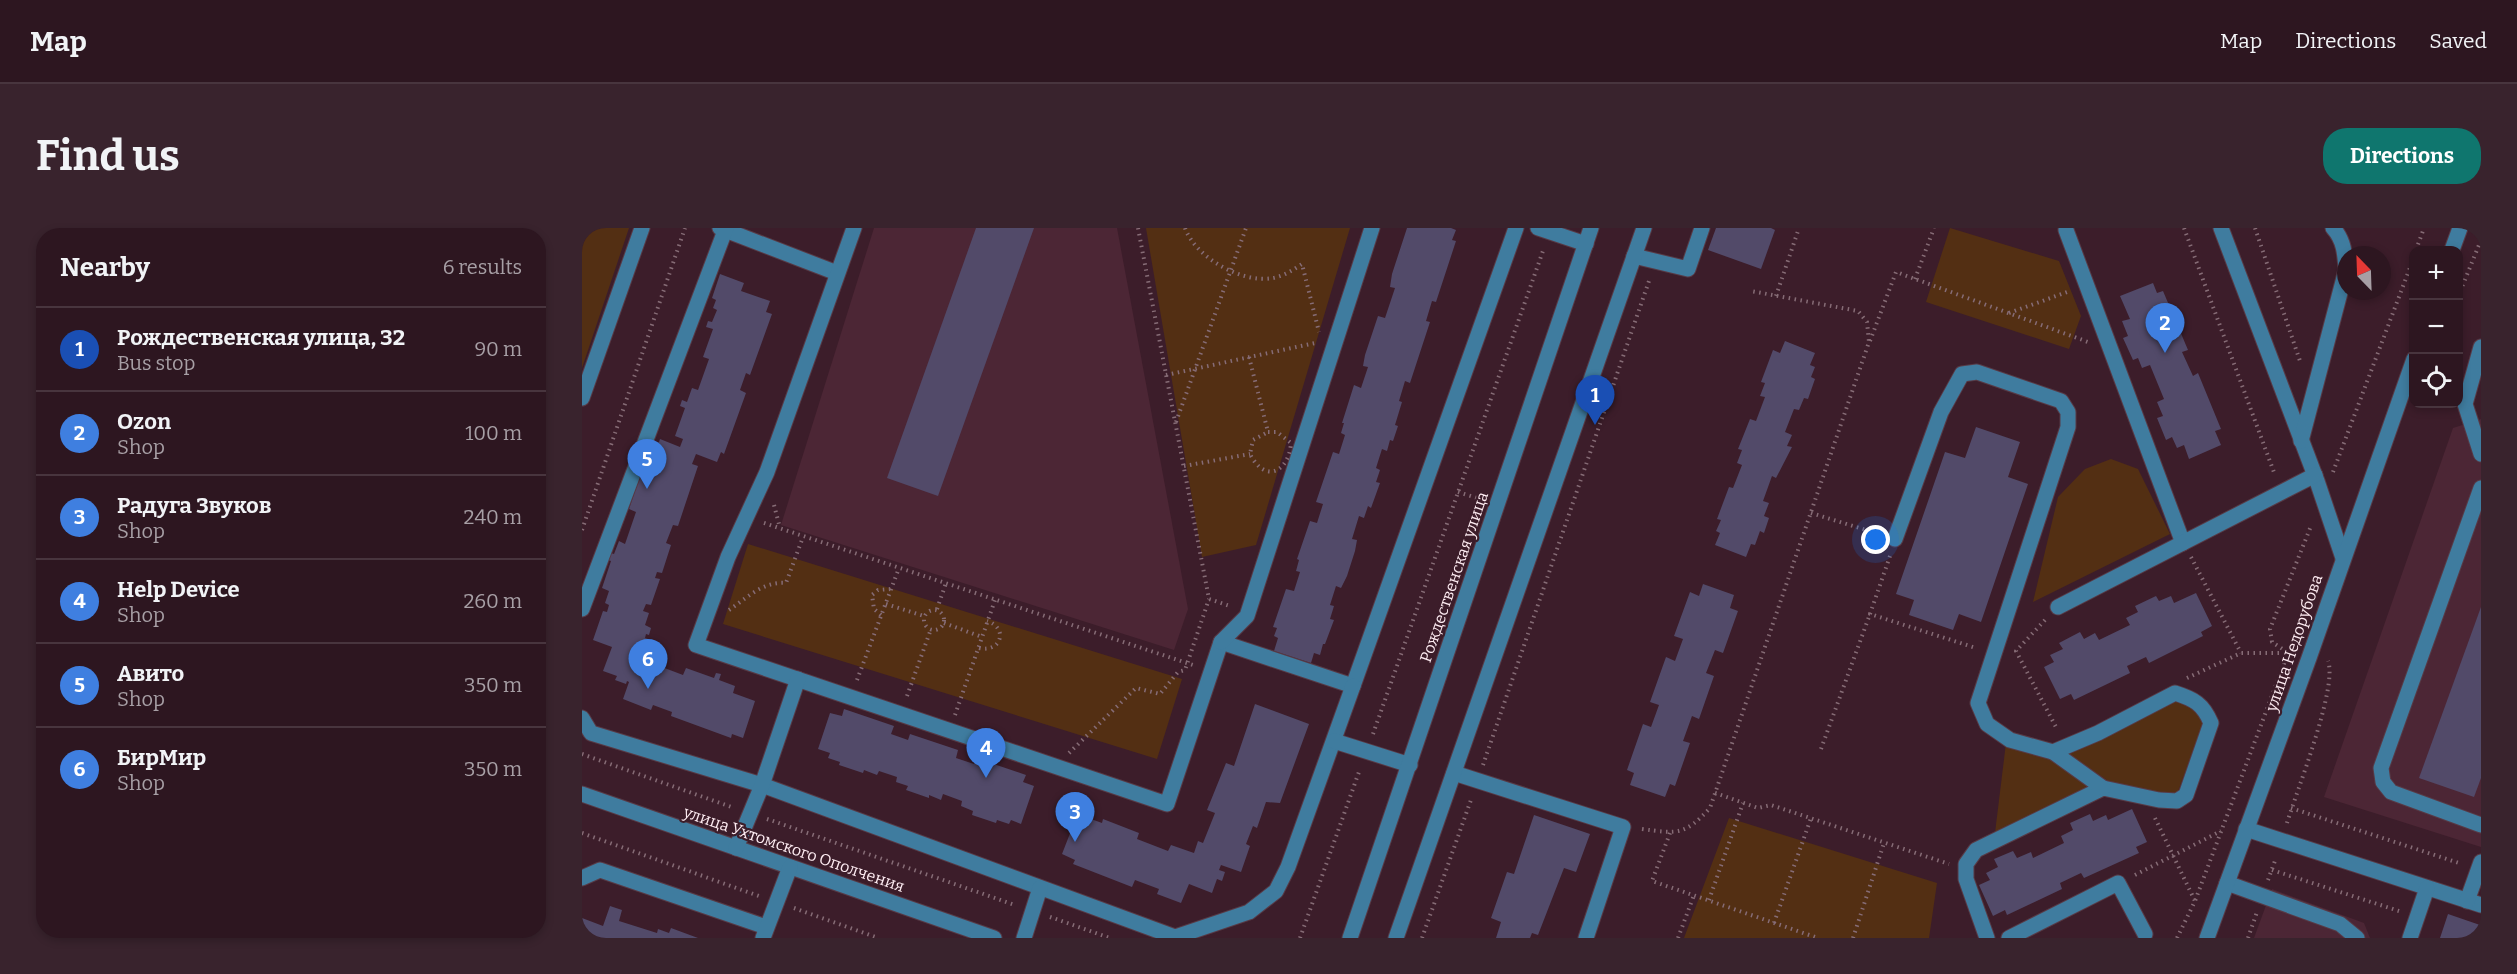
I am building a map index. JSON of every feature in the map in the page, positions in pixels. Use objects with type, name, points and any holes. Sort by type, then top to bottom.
[{"type":"street","points":[[582,398],[642,228]]},
{"type":"street","points":[[854,228],[767,472],[728,557],[696,645],[1167,804],[1221,642],[1247,616],[1372,228]]},
{"type":"street","points":[[582,718],[591,733],[762,786],[1175,938],[1249,912],[1276,891],[1288,867],[1516,228]]},
{"type":"street","name":"Рождественская улица","points":[[1350,938],[1591,228]]},
{"type":"street","points":[[1396,938],[1644,228]]},
{"type":"street","points":[[1634,256],[1688,269],[1702,228]]},
{"type":"street","points":[[2221,228],[2315,475],[2343,558]]},
{"type":"street","points":[[2301,441],[2346,270],[2344,248],[2338,233],[2332,228]]},
{"type":"street","points":[[2453,246],[2460,228]]},
{"type":"street","points":[[582,609],[724,229],[837,273]]},
{"type":"street","points":[[2066,229],[2185,547]]},
{"type":"street","points":[[1544,230],[1586,244]]},
{"type":"street","points":[[2481,347],[2466,408],[2481,454]]},
{"type":"street","points":[[1895,539],[1941,412],[1962,374],[1977,372],[2061,401],[2068,412],[2068,427],[1978,703],[1987,724],[2010,740],[2053,752],[2103,788],[2177,801],[2186,795],[2211,723],[2207,714],[2194,700],[2175,693],[2098,733],[2053,752]]},
{"type":"street","name":"улица Недорубова","points":[[2207,938],[2409,376]]},
{"type":"street","points":[[2058,607],[2185,547],[2315,475]]},
{"type":"street","points":[[2481,488],[2381,768],[2384,782],[2391,792],[2481,825]]},
{"type":"street","points":[[1221,642],[1353,686]]},
{"type":"street","points":[[736,848],[762,786],[798,679]]},
{"type":"street","points":[[1334,741],[1410,765]]},
{"type":"street","points":[[1454,773],[1623,827],[1586,938]]},
{"type":"street","points":[[1987,938],[1966,879],[1966,864],[1976,850],[2103,788]]},
{"type":"street","name":"улица Ухтомского Ополчения","points":[[582,794],[994,938]]},
{"type":"street","points":[[2246,829],[2474,903],[2480,866]]},
{"type":"street","points":[[582,878],[600,870],[765,933],[790,867]]},
{"type":"street","points":[[2227,883],[2340,924],[2357,938]]},
{"type":"street","points":[[2009,938],[2118,884],[2145,934]]},
{"type":"street","points":[[1024,938],[1040,888]]},
{"type":"street","points":[[2410,938],[2427,888]]},
{"type":"path","points":[[582,530],[685,228]]},
{"type":"path","points":[[1056,766],[1136,688],[1160,694],[1178,672],[1185,670],[1209,599],[1138,228]]},
{"type":"path","points":[[1166,375],[1321,342],[1302,264],[1286,275],[1271,279],[1251,278],[1217,264],[1193,246],[1185,228]]},
{"type":"path","points":[[1175,423],[1246,228]]},
{"type":"path","points":[[1776,296],[1799,228]]},
{"type":"path","points":[[1915,279],[1934,228]]},
{"type":"path","points":[[2184,228],[2281,492]]},
{"type":"path","points":[[2255,228],[2312,395]]},
{"type":"path","points":[[2417,246],[2424,228]]},
{"type":"path","points":[[1300,938],[1544,230]]},
{"type":"path","points":[[2463,285],[2481,240]]},
{"type":"path","points":[[1422,938],[1656,262]]},
{"type":"path","points":[[2331,461],[2334,472],[2409,270]]},
{"type":"path","points":[[1623,827],[1670,833],[1691,828],[1710,808],[1869,342],[1896,272],[2112,351]]},
{"type":"path","points":[[2009,313],[2087,285]]},
{"type":"path","points":[[1751,291],[1858,311],[1867,322],[1869,342]]},
{"type":"path","points":[[1250,357],[1268,432]]},
{"type":"path","points":[[1268,432],[1277,432],[1291,443],[1286,463],[1278,471],[1268,472],[1260,469],[1250,454],[1253,440],[1268,432]]},
{"type":"path","points":[[1184,466],[1250,454]]},
{"type":"path","points":[[1811,513],[1895,539],[1821,749]]},
{"type":"path","points":[[2288,652],[2272,642],[2270,629],[2315,516]]},
{"type":"path","points":[[746,517],[1211,670]]},
{"type":"path","points":[[728,611],[764,586],[776,582],[786,583],[803,537]]},
{"type":"path","points":[[2185,547],[2241,653]]},
{"type":"path","points":[[851,697],[899,568]]},
{"type":"path","points":[[937,609],[946,584]]},
{"type":"path","points":[[881,615],[874,609],[872,595],[878,590],[891,589]]},
{"type":"path","points":[[1209,599],[1248,612]]},
{"type":"path","points":[[950,731],[995,600]]},
{"type":"path","points":[[886,604],[924,616]]},
{"type":"path","points":[[937,609],[942,613],[944,623],[940,628],[931,629],[927,627],[924,616],[930,610],[937,609]]},
{"type":"path","points":[[1870,614],[1994,654]]},
{"type":"path","points":[[2048,620],[2016,651],[2062,738]]},
{"type":"path","points":[[979,648],[994,647],[999,640],[1000,634],[997,627],[987,621]]},
{"type":"path","points":[[944,623],[982,637]]},
{"type":"path","points":[[901,714],[931,629]]},
{"type":"path","points":[[2177,683],[2241,653],[2288,652]]},
{"type":"path","points":[[2177,938],[2195,901],[2288,652]]},
{"type":"path","points":[[2282,840],[2329,692],[2331,667],[2328,663]]},
{"type":"path","points":[[582,754],[1110,938]]},
{"type":"path","points":[[1715,794],[1758,808],[1771,805],[1966,870]]},
{"type":"path","points":[[2145,797],[2195,901]]},
{"type":"path","points":[[1709,900],[1743,803]]},
{"type":"path","points":[[2291,808],[2480,866]]},
{"type":"path","points":[[1774,923],[1811,818]]},
{"type":"path","points":[[2118,884],[2221,831]]},
{"type":"path","points":[[582,833],[878,938]]},
{"type":"path","points":[[1670,833],[1652,881],[1774,923],[1804,936],[1818,938]]},
{"type":"path","points":[[1853,938],[1884,843]]},
{"type":"path","points":[[2272,870],[2417,917]]},
{"type":"path","points":[[1678,938],[1694,895]]},
{"type":"shaded area","points":[[584,228],[629,228],[582,368],[582,233]]},
{"type":"shaded area","points":[[874,228],[1117,228],[1188,609],[1174,650],[781,525]]},
{"type":"shaded area","points":[[1146,228],[1350,228],[1256,545],[1202,557]]},
{"type":"shaded area","points":[[1950,228],[2059,261],[2081,316],[2069,349],[1926,302]]},
{"type":"shaded area","points":[[2481,419],[2481,847],[2324,797],[2453,428]]},
{"type":"shaded area","points":[[2111,459],[2138,469],[2170,534],[2033,602],[2058,497],[2085,469]]},
{"type":"shaded area","points":[[748,544],[1182,679],[1157,759],[723,624]]},
{"type":"shaded area","points":[[2174,699],[2193,705],[2203,723],[2176,797],[2111,783],[2067,753]]},
{"type":"shaded area","points":[[2006,743],[2051,759],[2089,788],[1995,833]]},
{"type":"shaded area","points":[[1729,818],[1937,883],[1929,938],[1684,938]]},
{"type":"shaded area","points":[[2272,889],[2364,923],[2370,938],[2254,938]]},
{"type":"building","points":[[976,228],[1034,228],[938,496],[887,478]]},
{"type":"building","points":[[1407,228],[1451,228],[1456,230],[1452,240],[1456,241],[1436,302],[1432,301],[1426,321],[1430,322],[1410,383],[1405,381],[1395,425],[1398,426],[1393,441],[1390,440],[1387,451],[1382,449],[1376,468],[1380,470],[1376,482],[1380,483],[1371,508],[1368,506],[1364,518],[1359,516],[1352,539],[1357,540],[1355,551],[1347,576],[1341,588],[1336,586],[1330,605],[1334,606],[1330,619],[1334,620],[1320,655],[1314,653],[1311,663],[1274,651],[1278,638],[1274,636],[1277,628],[1273,627],[1286,589],[1294,591],[1300,572],[1296,571],[1299,560],[1297,559],[1310,521],[1317,523],[1323,504],[1316,502],[1333,452],[1339,454],[1345,435],[1341,433],[1344,423],[1342,423],[1354,385],[1361,388],[1368,367],[1363,366],[1365,355],[1378,316],[1385,318],[1395,288],[1390,287],[1392,274]]},
{"type":"building","points":[[1716,228],[1771,228],[1775,230],[1761,269],[1708,250]]},
{"type":"building","points":[[720,274],[744,283],[741,291],[770,301],[766,312],[772,314],[750,375],[746,373],[740,390],[746,393],[724,454],[721,452],[717,462],[696,454],[692,464],[698,466],[678,526],[673,525],[666,543],[671,545],[662,573],[657,572],[655,578],[660,579],[651,605],[646,604],[643,611],[649,613],[645,625],[651,628],[649,635],[646,634],[645,638],[648,639],[643,652],[656,657],[654,664],[683,675],[686,668],[714,678],[716,673],[721,674],[719,680],[735,686],[733,693],[755,701],[743,738],[732,734],[731,738],[671,716],[672,712],[653,705],[651,710],[623,699],[629,682],[627,681],[626,684],[615,680],[617,676],[603,671],[612,647],[593,640],[603,611],[607,612],[609,605],[605,603],[609,591],[602,588],[611,561],[605,559],[608,552],[614,554],[619,541],[625,544],[636,512],[629,509],[645,461],[652,463],[660,439],[680,447],[683,439],[675,436],[685,408],[680,406],[682,400],[687,402],[692,388],[698,390],[709,359],[703,357],[713,329],[706,327],[708,321],[712,322],[717,310],[713,308],[716,300],[712,298]]},
{"type":"building","points":[[2153,283],[2157,293],[2163,291],[2188,350],[2182,352],[2193,376],[2198,373],[2221,429],[2215,431],[2221,445],[2189,459],[2184,445],[2177,448],[2172,437],[2166,440],[2157,418],[2163,416],[2157,402],[2164,399],[2150,365],[2142,368],[2138,358],[2133,360],[2123,338],[2128,336],[2122,321],[2130,319],[2120,296]]},
{"type":"building","points":[[1785,341],[1815,353],[1810,365],[1815,367],[1811,377],[1815,379],[1808,399],[1804,398],[1799,410],[1794,409],[1785,432],[1792,435],[1787,446],[1792,447],[1776,478],[1772,476],[1763,501],[1769,503],[1764,516],[1769,518],[1764,533],[1760,531],[1755,545],[1751,544],[1746,557],[1715,545],[1720,533],[1716,531],[1721,520],[1717,519],[1729,487],[1733,488],[1742,465],[1737,463],[1742,450],[1738,449],[1750,419],[1756,421],[1765,397],[1760,396],[1765,383],[1761,382],[1773,350],[1780,353]]},
{"type":"building","points":[[1976,427],[2020,442],[2008,477],[2028,484],[1981,622],[1959,614],[1953,630],[1909,615],[1914,600],[1896,594],[1945,452],[1965,458]]},
{"type":"building","points":[[1703,584],[1734,595],[1730,608],[1738,611],[1723,653],[1715,650],[1706,673],[1714,676],[1699,719],[1692,716],[1683,741],[1690,743],[1675,786],[1670,784],[1665,797],[1630,785],[1634,773],[1627,770],[1643,724],[1651,727],[1659,705],[1650,702],[1666,657],[1675,661],[1683,639],[1674,636],[1690,592],[1699,596]]},
{"type":"building","points":[[2196,593],[2212,626],[2201,632],[2203,636],[2149,663],[2146,657],[2127,666],[2130,673],[2074,700],[2071,694],[2060,699],[2044,667],[2054,662],[2050,655],[2063,649],[2059,643],[2080,632],[2084,639],[2095,633],[2099,640],[2130,625],[2126,618],[2138,612],[2135,606],[2156,596],[2159,601],[2171,596],[2174,603]]},
{"type":"building","points":[[2481,607],[2481,778],[2474,797],[2419,778]]},
{"type":"building","points":[[1255,704],[1309,724],[1280,803],[1266,802],[1257,828],[1253,826],[1246,844],[1250,846],[1241,872],[1221,865],[1219,870],[1225,872],[1222,881],[1217,879],[1212,893],[1189,884],[1181,903],[1157,894],[1159,889],[1135,880],[1132,887],[1073,864],[1075,860],[1062,854],[1076,818],[1089,823],[1091,819],[1102,823],[1103,819],[1139,833],[1137,839],[1168,851],[1171,845],[1194,853],[1198,841],[1203,843],[1215,813],[1207,810],[1226,763],[1234,766]]},
{"type":"building","points":[[844,709],[894,726],[891,734],[908,740],[910,734],[958,750],[956,758],[974,764],[976,758],[1026,775],[1023,782],[1034,786],[1021,824],[1011,820],[1009,824],[997,820],[996,823],[972,815],[973,811],[961,806],[962,801],[943,794],[941,800],[929,795],[929,798],[906,790],[908,786],[896,782],[897,777],[879,771],[877,775],[864,770],[863,773],[839,765],[840,762],[828,758],[830,753],[818,749],[830,713],[842,716]]},
{"type":"building","points":[[2132,809],[2147,842],[2136,847],[2139,853],[2084,878],[2081,873],[2060,883],[2062,889],[2007,915],[2005,910],[1993,916],[1979,885],[1990,880],[1986,873],[1998,867],[1994,859],[2013,851],[2017,858],[2031,852],[2033,858],[2064,843],[2061,836],[2073,830],[2070,823],[2090,814],[2093,821],[2106,815],[2108,820]]},
{"type":"building","points":[[1534,815],[1590,834],[1576,872],[1564,868],[1538,935],[1532,933],[1530,938],[1496,938],[1501,922],[1491,918],[1507,872],[1514,874]]},
{"type":"building","points":[[610,906],[622,910],[619,921],[657,933],[658,929],[669,933],[671,928],[698,938],[582,938],[582,918],[603,926]]},
{"type":"building","points":[[2448,914],[2480,925],[2475,938],[2440,938]]},
{"type":"place","name":"Ozon","points":[[2165,353]]},
{"type":"place","name":"Рождественская улица, 32","points":[[1595,425]]},
{"type":"place","name":"Авито","points":[[647,489]]},
{"type":"place","name":"БирМир","points":[[648,689]]},
{"type":"place","name":"Help Device","points":[[986,778]]},
{"type":"place","name":"Радуга Звуков","points":[[1075,842]]}]
